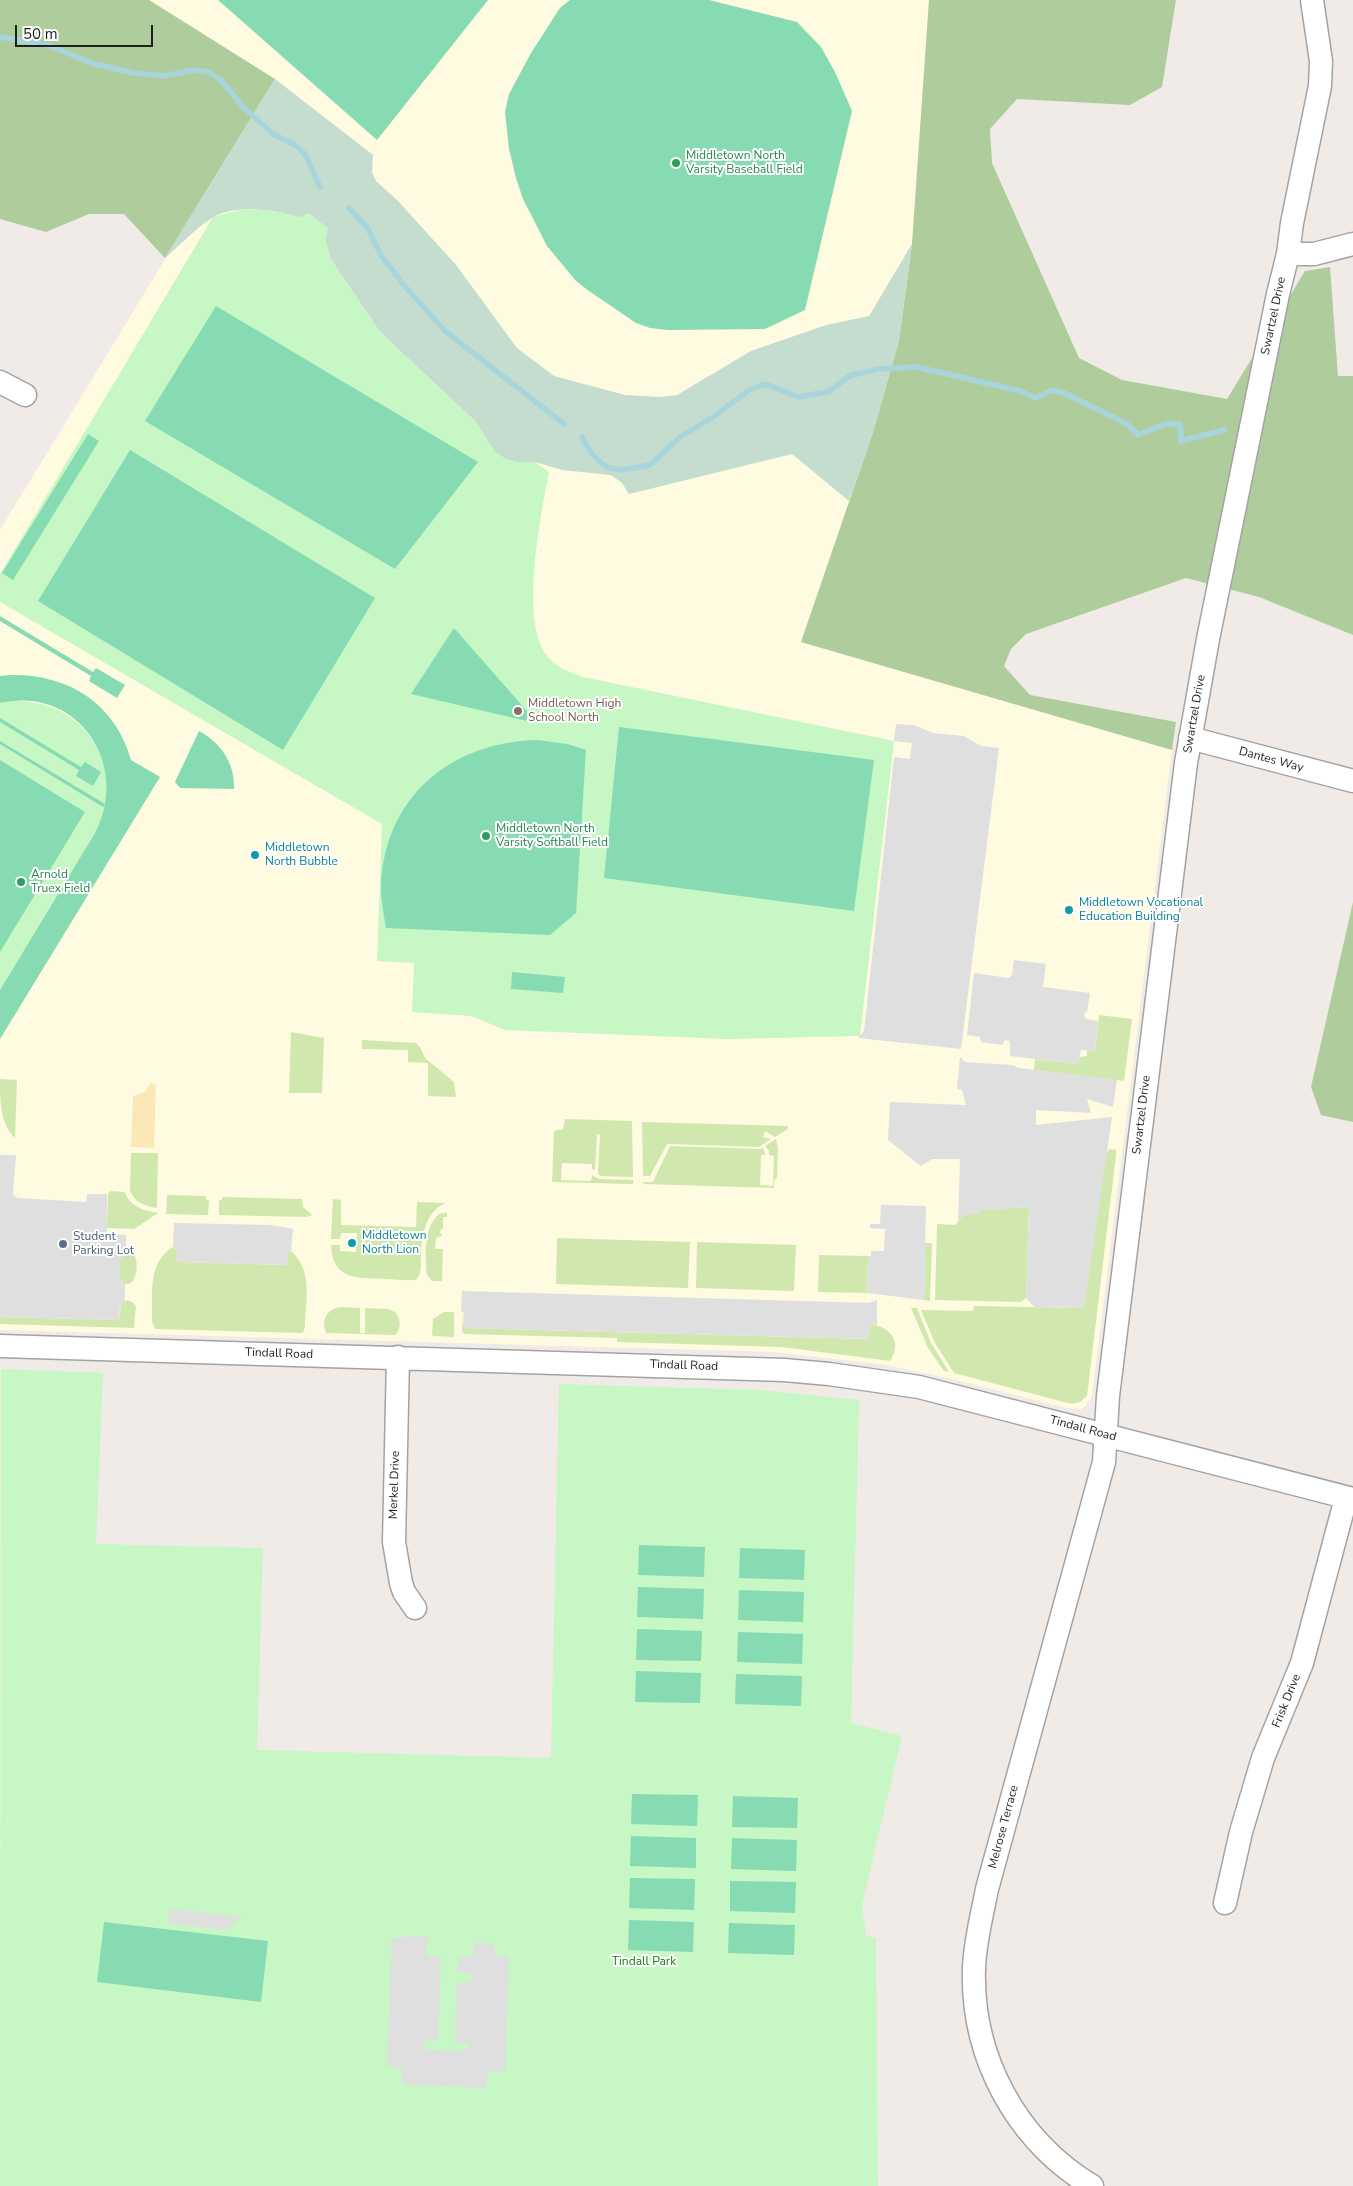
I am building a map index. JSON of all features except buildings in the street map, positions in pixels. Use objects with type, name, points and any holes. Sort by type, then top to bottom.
[{"type":"street","name":"Swartzel Drive","points":[[1105,1435],[1109,1387],[1190,738],[1320,86],[1321,61],[1312,0]]},
{"type":"street","points":[[1288,254],[1314,254],[1353,244]]},
{"type":"street","points":[[0,382],[25,395]]},
{"type":"street","name":"Dantes Way","points":[[1190,738],[1353,781]]},
{"type":"street","name":"Tindall Road","points":[[0,1346],[784,1370],[830,1374],[919,1387],[1350,1498]]},
{"type":"street","name":"Merkel Drive","points":[[398,1357],[394,1542],[401,1583],[404,1592],[415,1608]]},
{"type":"street","name":"Melrose Terrace","points":[[1092,2186],[1072,2174],[1044,2149],[1016,2116],[998,2085],[982,2042],[976,2018],[974,1969],[977,1938],[988,1889],[1104,1462],[1105,1435]]},
{"type":"street","name":"Frisk Drive","points":[[1225,1903],[1241,1832],[1263,1758],[1302,1663],[1350,1498]]},
{"type":"shaded area","name":"Middletown High School North","points":[[149,0],[929,0],[912,244],[899,340],[873,432],[801,642],[1172,750],[1092,1396],[1086,1406],[1081,1409],[1067,1408],[952,1379],[886,1365],[774,1352],[0,1330],[0,530],[275,79]]},
{"type":"shaded area","points":[[896,724],[914,725],[933,733],[964,736],[981,746],[999,748],[961,1049],[858,1038],[864,1031],[894,757],[910,759],[912,743],[894,741]]},
{"type":"shaded area","points":[[1014,960],[1046,964],[1043,987],[1090,993],[1087,1013],[1085,1012],[1084,1016],[1086,1019],[1098,1021],[1095,1051],[1081,1050],[1078,1064],[1010,1056],[1010,1041],[1005,1040],[1002,1045],[981,1042],[980,1037],[967,1035],[974,973],[1009,978],[1012,975]]},
{"type":"shaded area","points":[[960,1057],[965,1062],[1012,1065],[1019,1068],[1117,1080],[1113,1107],[1087,1099],[1091,1113],[1036,1110],[1036,1125],[1112,1117],[1084,1308],[1034,1307],[1026,1298],[1029,1208],[1012,1207],[981,1210],[978,1214],[965,1214],[958,1223],[960,1159],[932,1159],[921,1166],[888,1140],[890,1102],[966,1105],[962,1090],[957,1089]]},
{"type":"shaded area","name":"Student Parking Lot","points":[[0,1155],[16,1155],[13,1194],[17,1198],[86,1202],[87,1194],[107,1194],[107,1232],[126,1235],[126,1252],[120,1259],[120,1278],[125,1284],[125,1301],[120,1306],[119,1320],[0,1317]]},
{"type":"shaded area","points":[[881,1205],[926,1206],[924,1300],[867,1293],[868,1256],[871,1256],[871,1251],[884,1251],[885,1229],[870,1228],[870,1224],[880,1224]]},
{"type":"shaded area","points":[[174,1223],[271,1225],[293,1229],[291,1251],[288,1252],[288,1265],[176,1262],[177,1250],[173,1247]]},
{"type":"shaded area","points":[[462,1291],[869,1303],[877,1300],[877,1325],[870,1324],[868,1339],[464,1328],[464,1313],[461,1311]]},
{"type":"shaded area","points":[[169,1909],[242,1917],[225,1930],[168,1923]]},
{"type":"shaded area","points":[[406,1936],[431,1937],[426,1943],[427,1955],[441,1957],[438,2040],[424,2040],[423,2046],[427,2050],[463,2051],[469,2047],[467,2044],[455,2043],[457,1983],[470,1983],[472,1976],[468,1973],[457,1972],[458,1958],[472,1957],[474,1943],[494,1944],[495,1956],[509,1957],[505,2071],[488,2072],[486,2088],[402,2084],[402,2068],[387,2066],[392,1938],[404,1938]]},
{"type":"green space","points":[[0,0],[149,0],[275,79],[165,258],[124,214],[89,214],[46,232],[0,219]]},
{"type":"green space","points":[[218,0],[488,0],[377,140]]},
{"type":"green space","name":"Middletown North Varsity Baseball Field","points":[[570,0],[709,0],[797,22],[821,47],[835,72],[852,111],[805,310],[765,329],[668,330],[650,328],[636,323],[576,281],[547,246],[523,199],[516,178],[509,149],[505,112],[509,94],[531,53],[560,8]]},
{"type":"green space","points":[[929,0],[1176,0],[1162,87],[1130,105],[1017,99],[990,129],[992,163],[1079,358],[1122,380],[1227,399],[1305,271],[1330,267],[1338,376],[1353,376],[1353,635],[1259,597],[1186,578],[1026,634],[1011,649],[1004,666],[1030,695],[1176,722],[1172,750],[801,642],[873,432],[899,340],[912,244]]},
{"type":"green space","points":[[275,79],[373,155],[372,172],[376,181],[398,201],[456,265],[517,348],[554,376],[625,395],[661,397],[677,395],[751,351],[826,325],[869,316],[912,244],[899,340],[873,432],[849,501],[792,454],[629,494],[622,483],[611,475],[562,470],[535,462],[517,462],[505,459],[494,451],[475,421],[380,332],[330,258],[325,238],[328,228],[301,218],[254,209],[225,212],[206,222],[165,258]]},
{"type":"green space","points":[[243,209],[276,211],[300,217],[308,213],[328,228],[325,238],[330,258],[380,332],[475,421],[494,451],[506,459],[517,462],[535,462],[549,472],[537,540],[533,593],[534,618],[539,640],[547,656],[555,664],[583,677],[894,741],[860,1036],[728,1039],[505,1030],[471,1016],[412,1012],[414,963],[377,961],[382,824],[0,602],[0,574],[213,217]]},
{"type":"green space","points":[[216,306],[478,462],[395,569],[145,421]]},
{"type":"green space","points":[[88,434],[99,441],[13,580],[2,573]]},
{"type":"green space","points":[[130,450],[375,598],[283,750],[38,601]]},
{"type":"green space","points":[[0,616],[93,672],[96,668],[125,685],[117,698],[89,681],[91,676],[0,621]]},
{"type":"green space","points":[[454,628],[533,718],[531,722],[411,694]]},
{"type":"green space","points":[[0,676],[32,676],[52,680],[70,686],[86,696],[101,708],[114,723],[124,740],[131,760],[160,777],[0,1039],[0,990],[95,833],[104,807],[106,781],[101,757],[90,736],[74,718],[53,706],[28,701],[0,703]]},
{"type":"green space","points":[[13,701],[39,703],[61,712],[80,725],[94,742],[103,763],[107,785],[104,809],[95,833],[0,990],[0,703]]},
{"type":"green space","points":[[0,718],[81,767],[85,762],[101,772],[93,786],[76,776],[79,770],[0,722]]},
{"type":"green space","points":[[619,727],[874,760],[854,911],[604,878]]},
{"type":"green space","points":[[199,731],[214,741],[225,755],[232,771],[234,789],[180,788],[175,782]]},
{"type":"green space","name":"Middletown North Varsity Softball Field","points":[[537,740],[567,744],[586,750],[576,913],[550,935],[386,928],[381,887],[385,855],[395,826],[409,801],[428,781],[451,764],[477,751],[506,743]]},
{"type":"green space","points":[[0,741],[105,804],[103,807],[0,744]]},
{"type":"green space","name":"Arnold Truex Field","points":[[0,760],[85,812],[0,952]]},
{"type":"green space","points":[[1353,902],[1353,1122],[1321,1115],[1311,1087]]},
{"type":"green space","points":[[512,972],[565,977],[563,993],[511,989]]},
{"type":"green space","points":[[1099,1015],[1132,1019],[1124,1081],[1034,1070],[1035,1059],[1078,1064],[1079,1057],[1087,1056],[1087,1050],[1095,1051]]},
{"type":"green space","points":[[291,1032],[324,1038],[322,1093],[289,1093]]},
{"type":"green space","points":[[362,1040],[416,1043],[425,1058],[454,1082],[456,1097],[428,1096],[428,1063],[408,1062],[408,1050],[362,1049]]},
{"type":"green space","points":[[0,1079],[17,1080],[15,1138],[6,1126],[4,1119]]},
{"type":"green space","points":[[565,1119],[632,1121],[633,1177],[600,1176],[598,1173],[600,1135],[597,1134],[595,1170],[592,1169],[592,1164],[562,1163],[561,1180],[591,1181],[592,1175],[599,1179],[633,1180],[633,1184],[552,1182],[554,1131],[563,1129]]},
{"type":"green space","points":[[642,1122],[788,1126],[788,1129],[775,1137],[765,1131],[763,1137],[771,1139],[759,1147],[667,1144],[650,1176],[643,1176]]},
{"type":"green space","points":[[776,1139],[778,1148],[777,1178],[774,1180],[774,1188],[644,1184],[643,1182],[653,1182],[670,1146],[760,1149],[763,1147],[765,1155],[761,1155],[760,1185],[773,1186],[774,1156],[769,1155],[769,1151],[765,1146]]},
{"type":"green space","points":[[1110,1149],[1116,1150],[1116,1155],[1087,1396],[1080,1402],[1072,1404],[954,1373],[935,1343],[921,1310],[973,1311],[974,1306],[1084,1308],[1105,1154]]},
{"type":"green space","points":[[131,1153],[158,1153],[157,1208],[141,1203],[130,1191]]},
{"type":"green space","points":[[110,1191],[125,1192],[130,1201],[138,1207],[158,1213],[134,1229],[107,1228],[108,1194]]},
{"type":"green space","points":[[167,1195],[206,1196],[206,1200],[209,1200],[208,1215],[166,1214]]},
{"type":"green space","points":[[222,1197],[302,1199],[303,1207],[312,1215],[306,1217],[219,1215],[219,1200],[222,1200]]},
{"type":"green space","points":[[333,1199],[341,1200],[341,1225],[416,1227],[417,1202],[446,1203],[434,1211],[424,1230],[421,1269],[417,1279],[366,1278],[349,1275],[342,1271],[336,1265],[331,1245],[340,1245],[340,1251],[356,1252],[357,1233],[341,1233],[340,1239],[331,1239]]},
{"type":"green space","points":[[1012,1207],[1029,1208],[1026,1298],[1021,1302],[935,1300],[937,1224],[955,1225],[965,1214],[978,1214],[981,1210]]},
{"type":"green space","points":[[441,1213],[447,1213],[447,1217],[443,1217],[443,1229],[441,1229],[440,1233],[443,1235],[436,1238],[435,1249],[443,1249],[442,1281],[432,1281],[427,1275],[426,1241],[431,1225]]},
{"type":"green space","points":[[557,1238],[690,1242],[688,1288],[556,1284]]},
{"type":"green space","points":[[697,1242],[796,1245],[794,1291],[696,1288]]},
{"type":"green space","points":[[925,1243],[932,1243],[930,1301],[924,1300]]},
{"type":"green space","points":[[172,1247],[177,1250],[177,1262],[287,1265],[288,1252],[291,1251],[303,1267],[307,1286],[303,1333],[155,1329],[152,1321],[153,1280],[158,1262]]},
{"type":"green space","points":[[126,1252],[132,1252],[136,1259],[137,1268],[131,1283],[125,1284],[120,1278],[120,1259]]},
{"type":"green space","points":[[819,1255],[868,1256],[867,1293],[818,1292]]},
{"type":"green space","points":[[127,1300],[136,1306],[134,1328],[0,1324],[0,1317],[119,1320],[121,1304]]},
{"type":"green space","points":[[342,1307],[360,1308],[360,1333],[365,1333],[365,1308],[388,1309],[395,1312],[399,1318],[399,1329],[395,1335],[326,1333],[324,1324],[326,1316],[332,1310]]},
{"type":"green space","points":[[911,1308],[917,1308],[931,1343],[949,1372],[944,1371],[928,1348]]},
{"type":"green space","points":[[444,1312],[454,1312],[454,1337],[433,1336],[432,1334],[433,1319]]},
{"type":"green space","points":[[463,1312],[464,1328],[868,1339],[870,1324],[889,1332],[895,1341],[895,1347],[890,1361],[782,1347],[617,1342],[617,1338],[464,1334],[462,1331]]},
{"type":"green space","name":"Tindall Park","points":[[1,1369],[103,1373],[96,1544],[263,1548],[257,1750],[551,1758],[559,1384],[759,1390],[859,1400],[851,1723],[902,1736],[862,1904],[866,1936],[876,1938],[878,2186],[0,2186]]},
{"type":"green space","points":[[639,1545],[705,1547],[704,1577],[638,1575]]},
{"type":"green space","points":[[740,1548],[805,1550],[804,1580],[739,1578]]},
{"type":"green space","points":[[638,1587],[704,1589],[703,1619],[637,1617]]},
{"type":"green space","points":[[739,1590],[804,1592],[803,1622],[738,1620]]},
{"type":"green space","points":[[637,1629],[702,1631],[701,1661],[636,1660]]},
{"type":"green space","points":[[738,1632],[803,1634],[802,1664],[737,1662]]},
{"type":"green space","points":[[636,1671],[701,1673],[700,1703],[635,1702]]},
{"type":"green space","points":[[736,1674],[802,1676],[801,1706],[735,1704]]},
{"type":"green space","points":[[632,1794],[698,1795],[697,1826],[631,1824]]},
{"type":"green space","points":[[733,1796],[798,1798],[797,1828],[732,1827]]},
{"type":"green space","points":[[631,1836],[696,1838],[696,1868],[630,1866]]},
{"type":"green space","points":[[732,1838],[797,1840],[796,1871],[731,1869]]},
{"type":"green space","points":[[630,1878],[695,1879],[694,1910],[629,1908]]},
{"type":"green space","points":[[730,1881],[796,1882],[795,1913],[730,1911]]},
{"type":"green space","points":[[629,1920],[694,1922],[693,1952],[628,1950]]},
{"type":"green space","points":[[104,1922],[268,1941],[261,2002],[97,1982]]},
{"type":"green space","points":[[729,1923],[795,1925],[794,1955],[728,1953]]},
{"type":"sand","points":[[150,1083],[156,1085],[154,1148],[131,1147],[133,1096],[145,1092]]},
{"type":"waterway","points":[[0,37],[51,46],[94,64],[134,73],[164,76],[194,70],[208,72],[221,80],[243,107],[273,134],[295,145],[305,154],[320,187]]},
{"type":"waterway","points":[[349,208],[367,227],[381,255],[403,284],[445,331],[564,424]]},
{"type":"waterway","points":[[582,437],[592,454],[609,468],[622,470],[650,465],[679,438],[716,415],[749,390],[765,384],[799,397],[830,391],[849,376],[878,369],[917,367],[1020,391],[1035,398],[1053,390],[1064,393],[1127,424],[1138,435],[1165,424],[1180,424],[1181,441],[1224,430]]},
{"type":"place","name":"Middletown North Varsity Baseball Field","points":[[676,163]]},
{"type":"place","name":"Middletown High School North","points":[[518,711]]},
{"type":"place","name":"Middletown North Varsity Softball Field","points":[[486,836]]},
{"type":"place","name":"Middletown North Bubble","points":[[255,855]]},
{"type":"place","name":"Arnold Truex Field","points":[[21,882]]},
{"type":"place","name":"Middletown Vocational Education Building","points":[[1069,910]]},
{"type":"place","name":"Middletown North Lion","points":[[352,1243]]},
{"type":"place","name":"Student Parking Lot","points":[[63,1244]]}]
